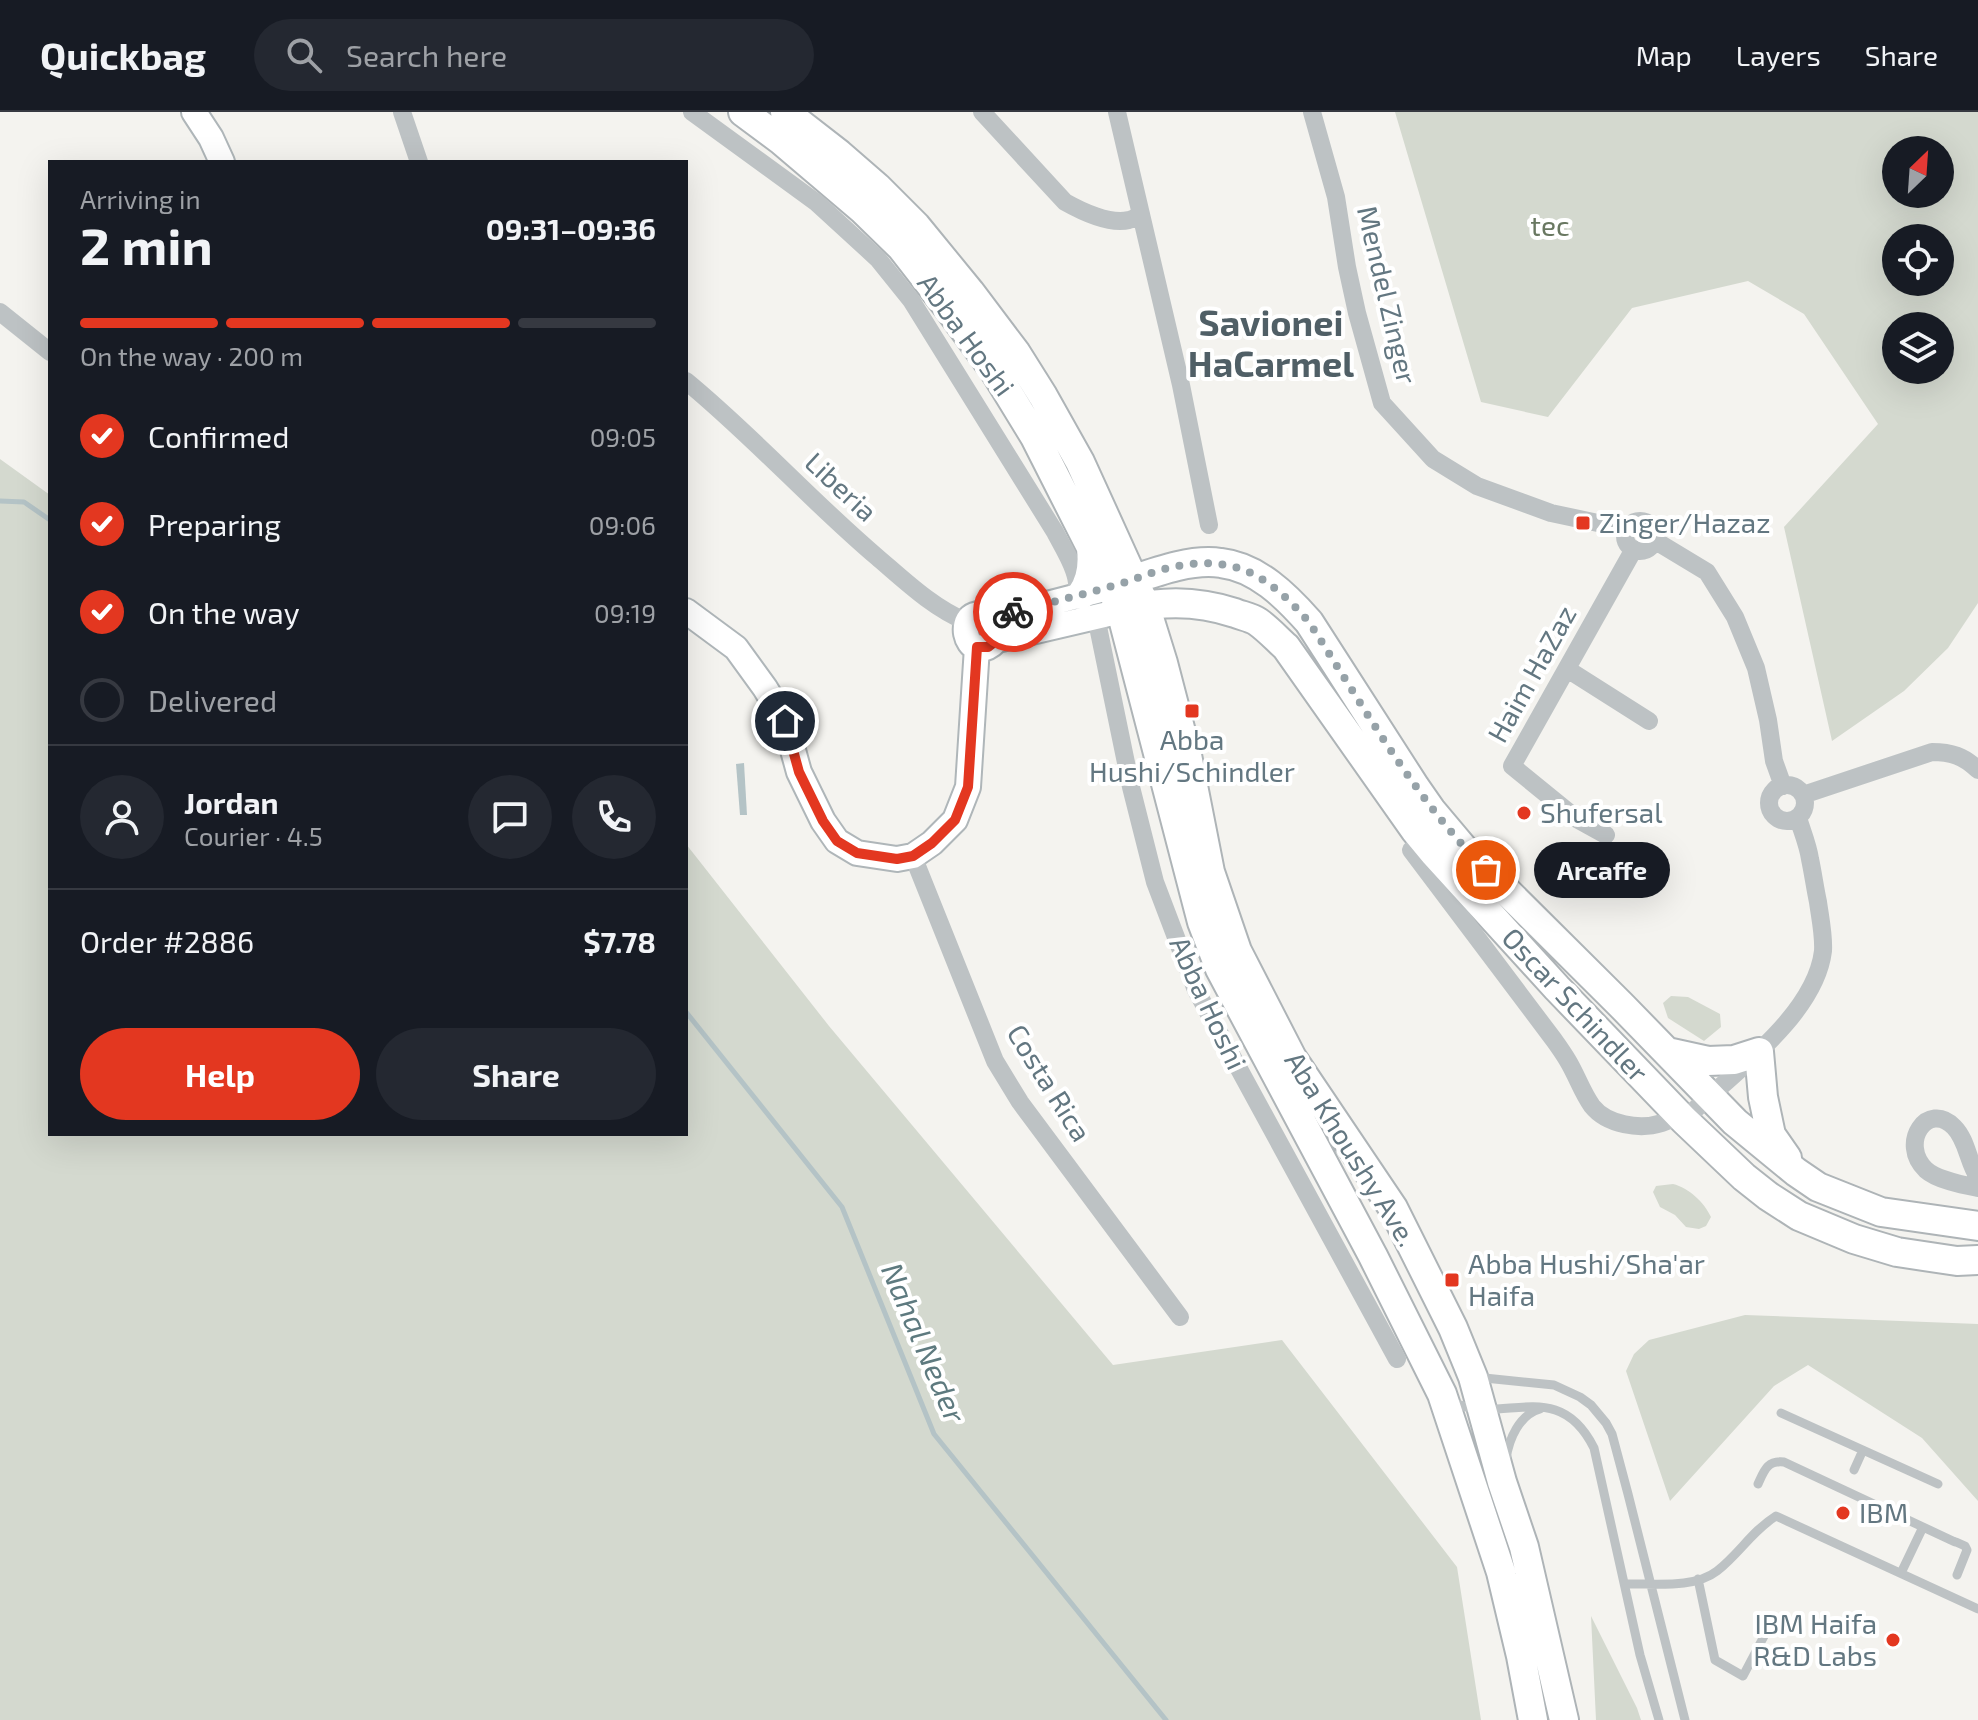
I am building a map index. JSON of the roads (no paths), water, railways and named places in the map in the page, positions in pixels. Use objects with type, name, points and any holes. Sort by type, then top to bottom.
[{"type":"main road","name":"Abba Hoshi","points":[[743,112],[834,184],[901,247],[994,370],[1035,437],[1091,548],[1088,582],[1109,599],[1119,545],[1080,462],[1016,353],[916,226],[877,187],[785,112]]},
{"type":"main road","name":"Oscar Schindler","points":[[1119,545],[1131,557],[1168,568],[1213,563],[1240,568],[1260,578],[1293,604],[1309,622],[1415,787],[1463,848],[1735,1122],[1796,1172],[1818,1187],[1881,1212],[1978,1226]]},
{"type":"main road","name":"Oscar Schindler","points":[[1109,599],[1168,568]]},
{"type":"main road","name":"Oscar Schindler","points":[[1109,599],[1206,605],[1255,620],[1286,647],[1434,853],[1557,988],[1684,1120],[1744,1177],[1799,1216],[1854,1239],[1897,1252],[1957,1261],[1978,1260]]},
{"type":"main road","name":"Aba Khoushy Ave.","points":[[1109,599],[1163,663],[1187,755],[1210,872],[1237,951],[1292,1058],[1393,1208],[1453,1328],[1473,1377],[1524,1547],[1564,1720]]},
{"type":"main road","name":"Aba Khoushy Ave.","points":[[1109,599],[1202,922],[1220,969],[1373,1256],[1442,1394],[1501,1572],[1533,1720]]},
{"type":"main road","points":[[1163,663],[1177,614],[1189,603]]},
{"type":"main road","points":[[1667,1052],[1708,1061],[1734,1060],[1759,1052],[1763,1097],[1771,1135],[1796,1172]]},
{"type":"street","points":[[194,112],[221,160]]},
{"type":"street","points":[[402,112],[418,160]]},
{"type":"street","name":"Abba Hoshi","points":[[692,112],[817,203],[878,259],[911,300],[1055,532],[1074,573],[1078,590],[1109,599],[1131,787],[1155,882],[1196,990],[1397,1359]]},
{"type":"street","points":[[982,112],[1065,202],[1103,219],[1129,220],[1141,214]]},
{"type":"street","points":[[1117,112],[1181,385],[1209,525]]},
{"type":"street","name":"Mendel Zinger","points":[[1312,112],[1336,197],[1357,313],[1382,403],[1433,459],[1477,486],[1551,513],[1626,529]]},
{"type":"street","points":[[0,312],[48,350]]},
{"type":"street","name":"Liberia","points":[[688,383],[724,412],[852,535],[906,582],[949,615],[967,622]]},
{"type":"street","points":[[1633,522],[1648,523],[1654,531],[1654,540],[1648,548],[1634,549],[1627,543],[1626,529],[1633,522]]},
{"type":"street","points":[[1654,540],[1707,572],[1735,617],[1756,668],[1774,761],[1783,786]]},
{"type":"street","name":"Haim HaZaz","points":[[1606,835],[1577,819],[1512,766],[1634,549]]},
{"type":"street","points":[[967,622],[964,632],[972,645],[989,635],[1109,599]]},
{"type":"street","points":[[688,612],[736,648],[765,688],[785,721],[799,772],[823,821],[837,841],[857,853],[897,859],[913,856],[932,843],[955,820],[968,787],[989,635]]},
{"type":"street","points":[[1567,669],[1649,721]]},
{"type":"street","points":[[1803,795],[1932,752],[1951,752],[1969,761],[1978,770]]},
{"type":"street","points":[[1783,786],[1792,786],[1803,795],[1804,810],[1798,818],[1781,820],[1770,808],[1774,792],[1783,786]]},
{"type":"street","points":[[1411,850],[1554,1040],[1599,1114],[1623,1124],[1662,1123],[1679,1115],[1684,1120],[1759,1052],[1805,1000],[1816,978],[1823,949],[1821,919],[1810,857],[1798,818]]},
{"type":"street","name":"Costa Rica","points":[[913,856],[995,1061],[1020,1102],[1180,1317]]},
{"type":"street","points":[[1978,1177],[1955,1127],[1945,1120],[1934,1119],[1924,1123],[1916,1132],[1913,1146],[1927,1172],[1954,1183],[1978,1188]]},
{"type":"lane","points":[[1473,1377],[1554,1385],[1580,1397],[1600,1414],[1616,1446],[1685,1720]]},
{"type":"lane","points":[[1442,1394],[1462,1406],[1482,1409],[1544,1408],[1574,1420],[1588,1436],[1594,1448],[1640,1655],[1659,1720]]},
{"type":"lane","points":[[1502,1482],[1508,1448],[1515,1430],[1529,1413],[1544,1408]]},
{"type":"lane","points":[[1781,1413],[1938,1484]]},
{"type":"lane","points":[[1854,1470],[1863,1450]]},
{"type":"lane","points":[[1758,1484],[1766,1466],[1776,1461],[1784,1462],[1965,1546],[1967,1550],[1957,1575]]},
{"type":"lane","points":[[1626,1584],[1684,1582],[1716,1572],[1762,1525],[1776,1516],[1978,1609]]},
{"type":"lane","points":[[1901,1573],[1923,1527]]},
{"type":"lane","points":[[1698,1579],[1715,1660],[1743,1676],[1772,1621]]},
{"type":"waterway","name":"Nahal Neder","points":[[0,501],[24,502],[48,519]]},
{"type":"waterway","name":"Nahal Neder","points":[[688,1014],[842,1207],[934,1434],[1166,1720]]},
{"type":"place","name":"Zinger/Hazaz","points":[[1583,523]]},
{"type":"place","name":"Abba Hushi/Schindler","points":[[1192,711]]},
{"type":"place","name":"Shufersal","points":[[1524,813]]},
{"type":"place","name":"Arcaffe","points":[[1486,870]]},
{"type":"place","name":"Abba Hushi/Sha'ar Haifa","points":[[1452,1280]]},
{"type":"place","name":"IBM","points":[[1843,1513]]},
{"type":"place","name":"IBM Haifa R&D Labs","points":[[1893,1640]]},
{"type":"district","name":"Savionei HaCarmel","points":[[1271,344]]},
{"type":"park label","name":"tec","points":[[1550,226]]}]
